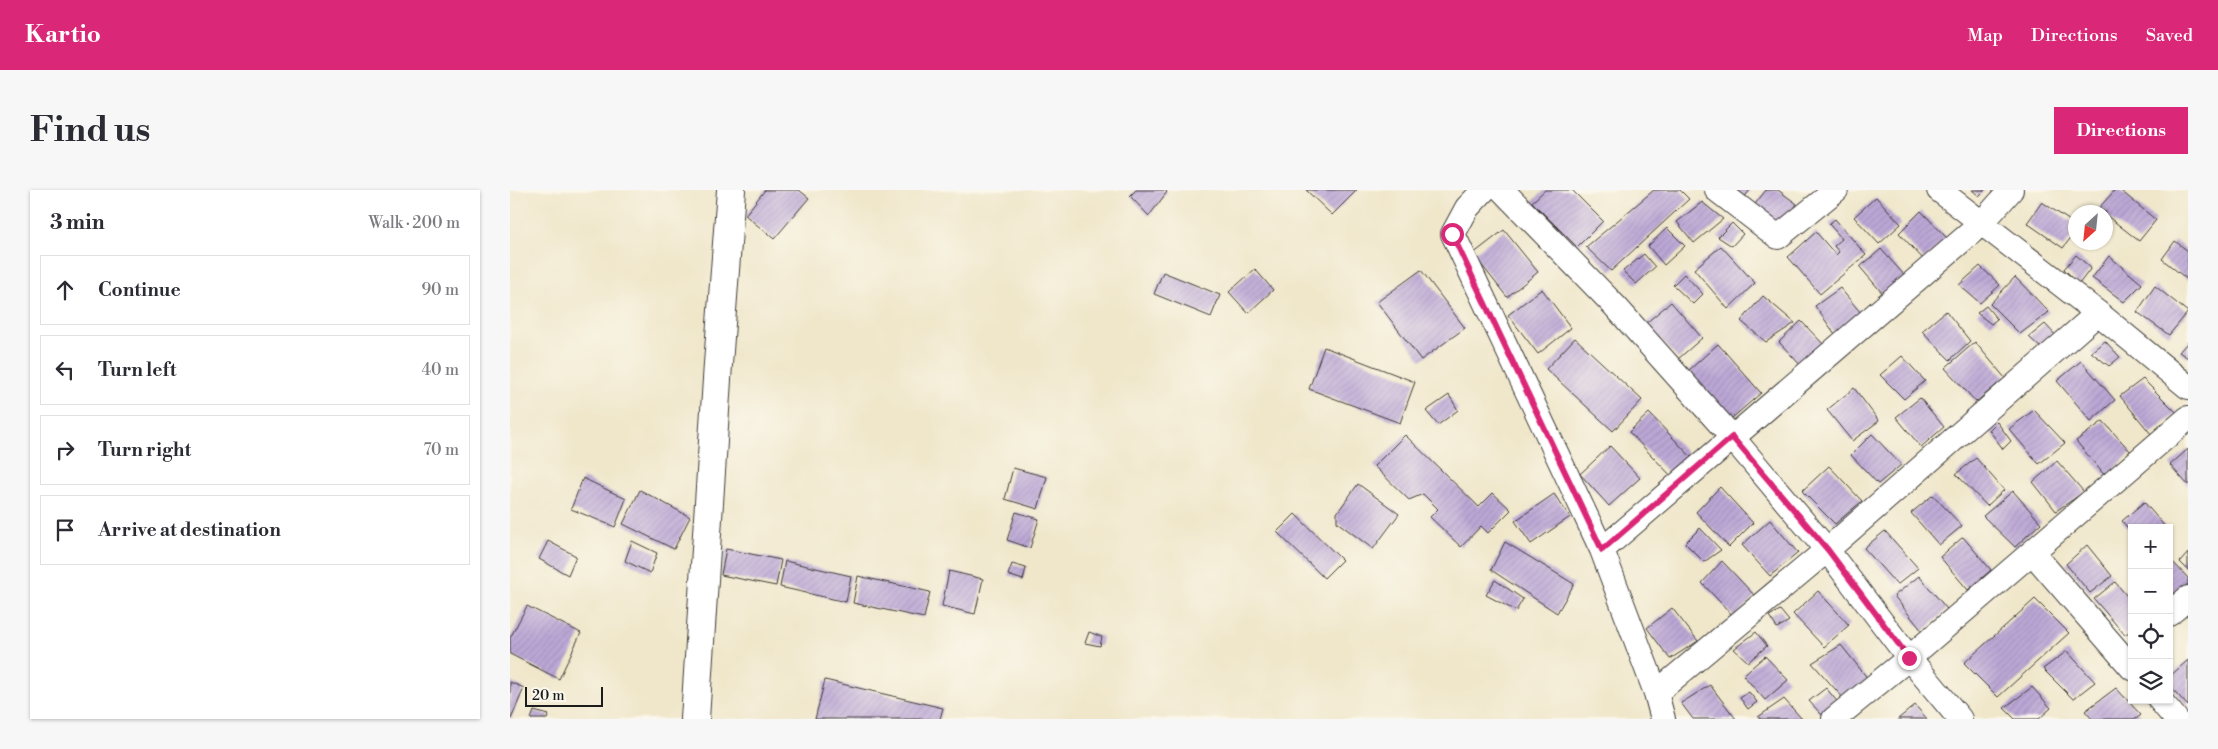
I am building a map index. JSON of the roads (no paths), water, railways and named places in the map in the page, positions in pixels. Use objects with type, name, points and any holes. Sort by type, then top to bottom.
[{"type":"street","points":[[695,719],[718,364],[732,190]]},
{"type":"street","points":[[1484,190],[1467,208],[1452,234],[1602,550],[1656,693],[1662,719]]},
{"type":"street","points":[[1502,190],[1615,306],[1732,437],[1828,550],[1909,658],[1960,719]]},
{"type":"street","points":[[1717,190],[1778,237],[1836,190]]},
{"type":"street","points":[[1940,190],[1981,224],[2098,313],[2188,387]]},
{"type":"street","points":[[1602,550],[1981,224],[2011,190]]},
{"type":"street","points":[[1656,693],[1828,550],[2098,313]]},
{"type":"street","points":[[1834,719],[1909,658],[2188,418]]},
{"type":"street","points":[[2032,552],[2128,657]]},
{"type":"street","points":[[2173,611],[2188,598]]},
{"type":"street","points":[[2163,704],[2176,719]]}]
